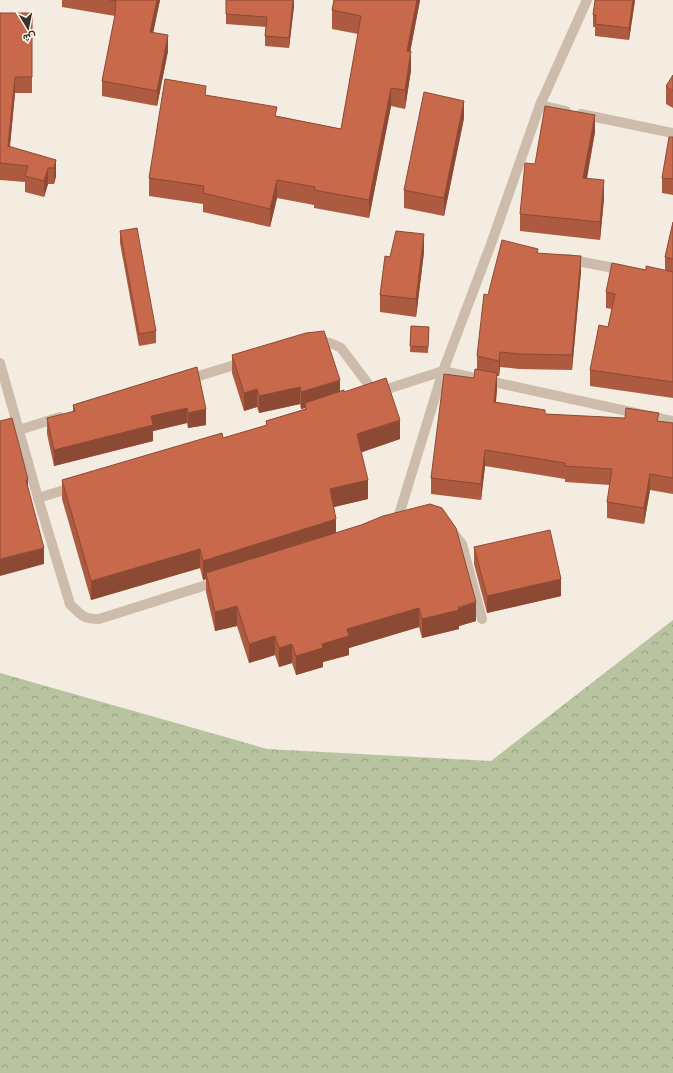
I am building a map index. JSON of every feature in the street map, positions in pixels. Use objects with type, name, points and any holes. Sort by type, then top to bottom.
[{"type":"street","points":[[384,527],[391,525],[406,506],[442,371],[495,245],[540,104],[587,0]]},
{"type":"street","points":[[540,104],[602,119],[673,133]]},
{"type":"street","points":[[560,258],[637,273]]},
{"type":"street","points":[[304,344],[325,341],[341,348],[371,395],[442,371],[673,421]]},
{"type":"street","points":[[177,383],[252,360]]},
{"type":"street","points":[[0,363],[70,604],[80,614],[89,619],[99,618],[229,578]]},
{"type":"street","points":[[19,430],[71,414]]},
{"type":"street","points":[[38,498],[83,484]]},
{"type":"street","points":[[446,522],[462,544],[482,619]]},
{"type":"green space","points":[[673,620],[673,1073],[0,1073],[0,673],[267,749],[491,761]]},
{"type":"building","points":[[110,0],[157,0],[150,32],[168,35],[157,91],[102,81],[115,15],[116,1]]},
{"type":"building","points":[[226,0],[293,0],[289,38],[265,36],[267,17],[226,14]]},
{"type":"building","points":[[334,0],[417,0],[407,51],[411,51],[405,90],[391,88],[369,200],[314,190],[315,187],[277,180],[270,209],[203,193],[204,186],[149,178],[165,79],[206,86],[205,95],[277,107],[275,116],[341,129],[361,16],[332,10]]},
{"type":"building","points":[[595,0],[633,0],[629,28],[595,24],[596,15],[593,15]]},
{"type":"building","points":[[0,13],[32,13],[32,77],[15,77],[8,146],[56,160],[54,168],[48,168],[44,181],[25,176],[28,166],[0,163]]},
{"type":"building","points":[[673,75],[673,91],[666,86]]},
{"type":"building","points":[[424,92],[464,101],[444,198],[404,190]]},
{"type":"building","points":[[545,106],[595,115],[583,178],[604,180],[600,222],[520,214],[525,163],[535,164]]},
{"type":"building","points":[[669,137],[673,137],[673,179],[662,178]]},
{"type":"building","points":[[673,222],[673,259],[665,257]]},
{"type":"building","points":[[137,228],[156,331],[139,334],[120,231]]},
{"type":"building","points":[[396,231],[424,234],[416,299],[380,295],[385,256],[390,257]]},
{"type":"building","points":[[502,240],[538,249],[537,253],[581,256],[572,355],[519,354],[500,352],[499,361],[477,356],[484,294],[488,295]]},
{"type":"building","points":[[612,263],[646,270],[646,266],[673,272],[673,382],[590,370],[599,325],[608,327],[615,294],[606,292]]},
{"type":"building","points":[[411,326],[429,327],[428,347],[410,346]]},
{"type":"building","points":[[324,331],[340,380],[301,392],[300,387],[259,396],[257,389],[244,393],[232,355],[306,333]]},
{"type":"building","points":[[197,367],[206,409],[188,413],[187,408],[151,416],[153,425],[54,450],[47,418],[75,411],[73,405]]},
{"type":"building","points":[[475,369],[497,373],[494,402],[545,410],[545,414],[625,418],[626,408],[659,413],[657,421],[673,423],[673,478],[650,474],[644,508],[607,502],[612,469],[565,466],[565,463],[485,450],[481,484],[431,478],[444,374],[474,378]]},
{"type":"building","points":[[386,378],[400,420],[357,434],[368,480],[330,489],[336,519],[203,561],[200,549],[91,581],[62,480],[222,433],[223,438],[267,425],[266,421],[306,409],[305,403]]},
{"type":"building","points":[[12,418],[28,479],[26,480],[44,548],[0,559],[0,421]]},
{"type":"building","points":[[430,504],[442,508],[456,528],[476,602],[458,607],[459,610],[422,619],[419,608],[347,629],[349,636],[322,644],[323,648],[296,656],[292,644],[279,648],[275,636],[249,644],[237,606],[215,612],[206,573],[361,525],[383,516]]},
{"type":"building","points":[[550,530],[561,579],[487,596],[474,547]]}]
